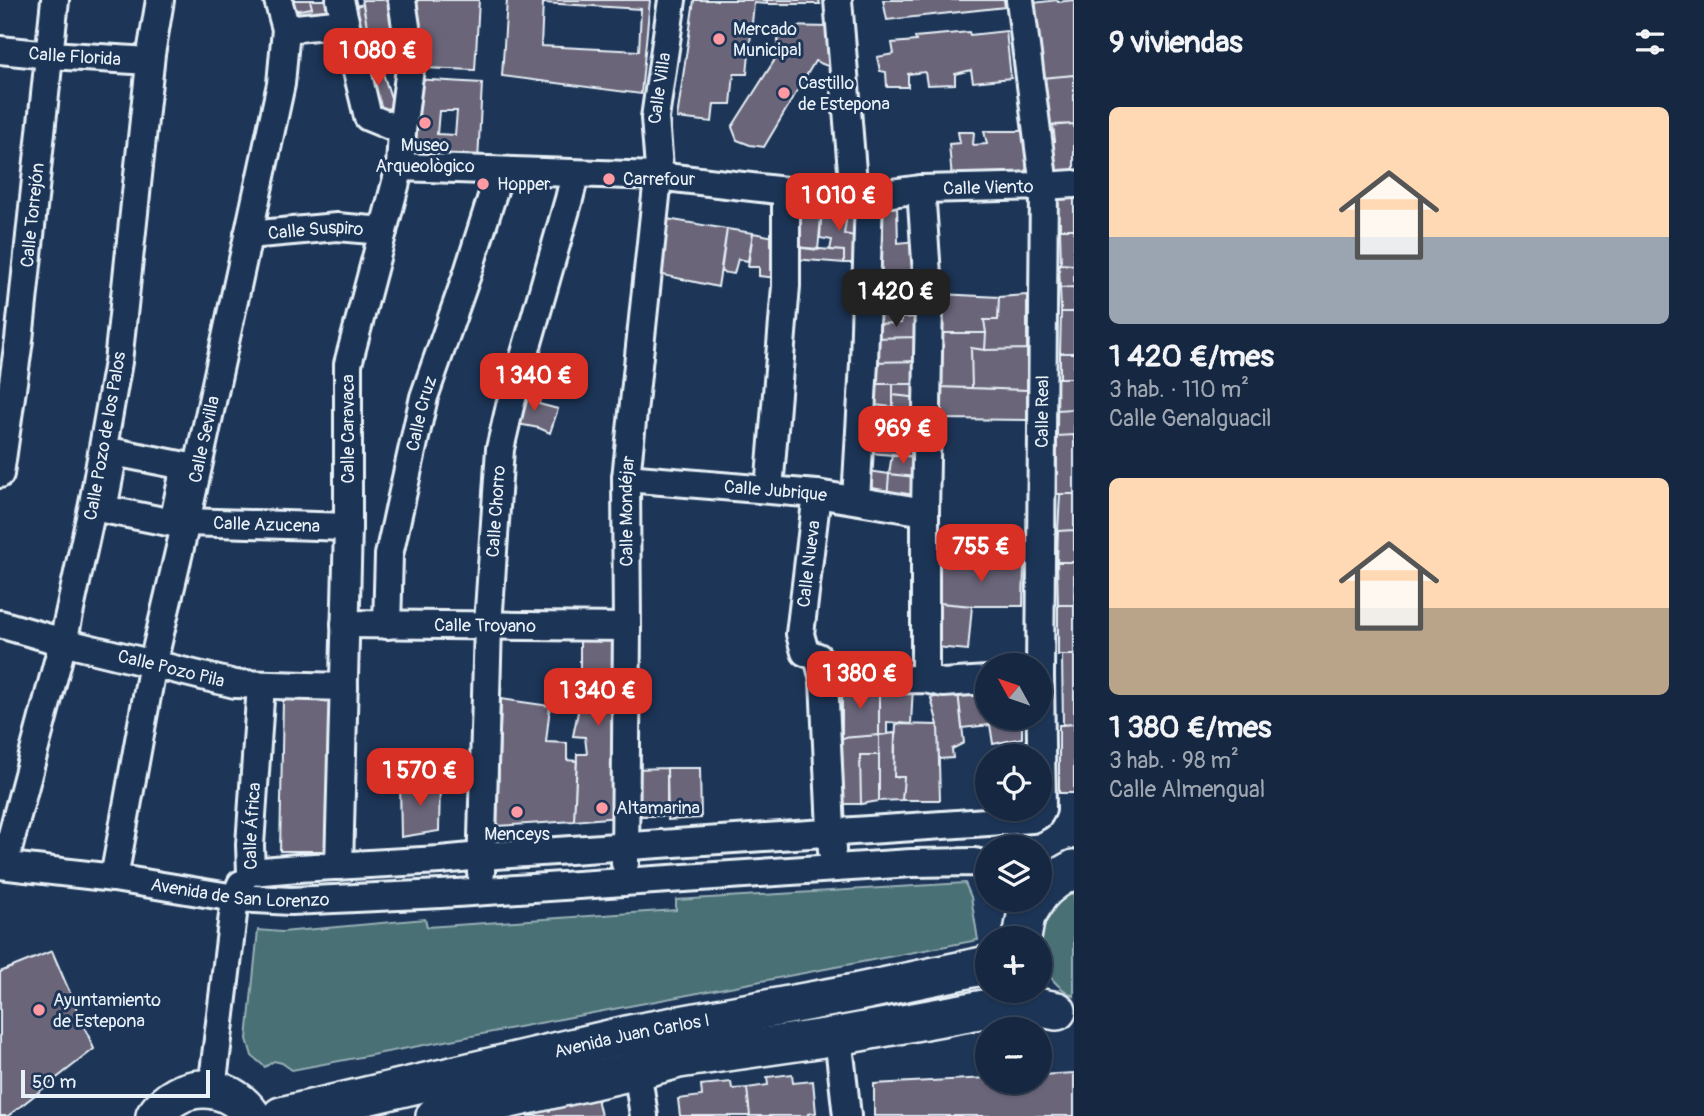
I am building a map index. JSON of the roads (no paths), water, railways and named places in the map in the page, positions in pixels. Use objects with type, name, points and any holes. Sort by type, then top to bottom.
[{"type":"main road","points":[[1052,882],[1074,869]]},
{"type":"main road","name":"Avenida Juan Carlos I","points":[[281,1116],[631,1034],[975,968]]},
{"type":"main road","name":"Avenida Juan Carlos I","points":[[435,1116],[679,1059],[838,1036],[1006,1005],[1056,1007]]},
{"type":"main road","points":[[155,1116],[161,1107],[176,1096],[194,1089],[212,1089],[230,1095],[246,1106],[253,1116]]},
{"type":"street","name":"Calle Torrejón","points":[[0,474],[19,340],[55,0]]},
{"type":"street","name":"Calle Pozo de los Palos","points":[[2,865],[98,505],[107,455],[150,61],[160,0]]},
{"type":"street","name":"Calle Sevilla","points":[[114,878],[190,472],[248,236],[281,84],[286,29],[278,0]]},
{"type":"street","name":"Calle Caravaca","points":[[339,866],[348,527],[348,364],[400,167],[411,60],[402,0]]},
{"type":"street","name":"Calle Villa","points":[[657,176],[659,168],[655,118],[672,0]]},
{"type":"street","points":[[838,0],[861,195],[864,363],[856,499]]},
{"type":"street","name":"Calle Real","points":[[1020,0],[1044,186],[1040,653]]},
{"type":"street","points":[[286,29],[343,12],[368,117],[402,131]]},
{"type":"street","name":"Calle Florida","points":[[0,50],[150,61]]},
{"type":"street","name":"Calle Viento","points":[[400,167],[657,176],[786,191],[861,195],[922,189],[1074,184]]},
{"type":"street","name":"Calle Cruz","points":[[387,625],[389,555],[424,397],[500,171]]},
{"type":"street","name":"Calle Chorro","points":[[481,856],[488,625],[500,449],[575,175]]},
{"type":"street","name":"Calle Mondéjar","points":[[624,846],[626,478],[657,176]]},
{"type":"street","points":[[922,189],[929,303],[925,679]]},
{"type":"street","points":[[769,489],[786,286],[786,191]]},
{"type":"street","name":"Calle Suspiro","points":[[248,236],[337,227],[383,231]]},
{"type":"street","points":[[107,455],[114,452],[173,464],[190,472]]},
{"type":"street","name":"Calle Jubrique","points":[[626,478],[817,494],[925,512]]},
{"type":"street","name":"Calle Nueva","points":[[817,494],[800,634],[805,652],[818,657],[824,680],[831,833]]},
{"type":"street","name":"Calle Azucena","points":[[98,505],[103,509],[173,523],[180,521],[348,527]]},
{"type":"street","name":"Calle Pozo Pila","points":[[0,624],[235,684],[344,687]]},
{"type":"street","name":"Calle Troyano","points":[[345,624],[627,628]]},
{"type":"street","points":[[824,680],[975,680]]},
{"type":"street","name":"Calle África","points":[[212,1089],[236,892],[251,872],[250,845],[261,685]]},
{"type":"street","name":"Avenida de San Lorenzo","points":[[251,872],[1005,821]]},
{"type":"street","points":[[894,864],[906,854],[912,828]]},
{"type":"street","points":[[831,833],[832,868]]},
{"type":"street","points":[[624,846],[625,882]]},
{"type":"street","points":[[481,856],[481,891]]},
{"type":"street","name":"Avenida de San Lorenzo","points":[[2,865],[114,878],[235,898],[291,901],[894,864],[975,862]]},
{"type":"street","points":[[631,1034],[644,1116]]},
{"type":"street","points":[[838,1036],[847,1116]]},
{"type":"place","name":"Mercado Municipal","points":[[719,39]]},
{"type":"place","name":"Castillo de Estepona","points":[[784,93]]},
{"type":"place","name":"Museo Arqueològico","points":[[425,123]]},
{"type":"place","name":"Carrefour","points":[[609,179]]},
{"type":"place","name":"Hopper","points":[[483,184]]},
{"type":"place","name":"Altamarina","points":[[602,808]]},
{"type":"place","name":"Menceys","points":[[517,812]]},
{"type":"place","name":"Ayuntamiento de Estepona","points":[[39,1010]]}]
